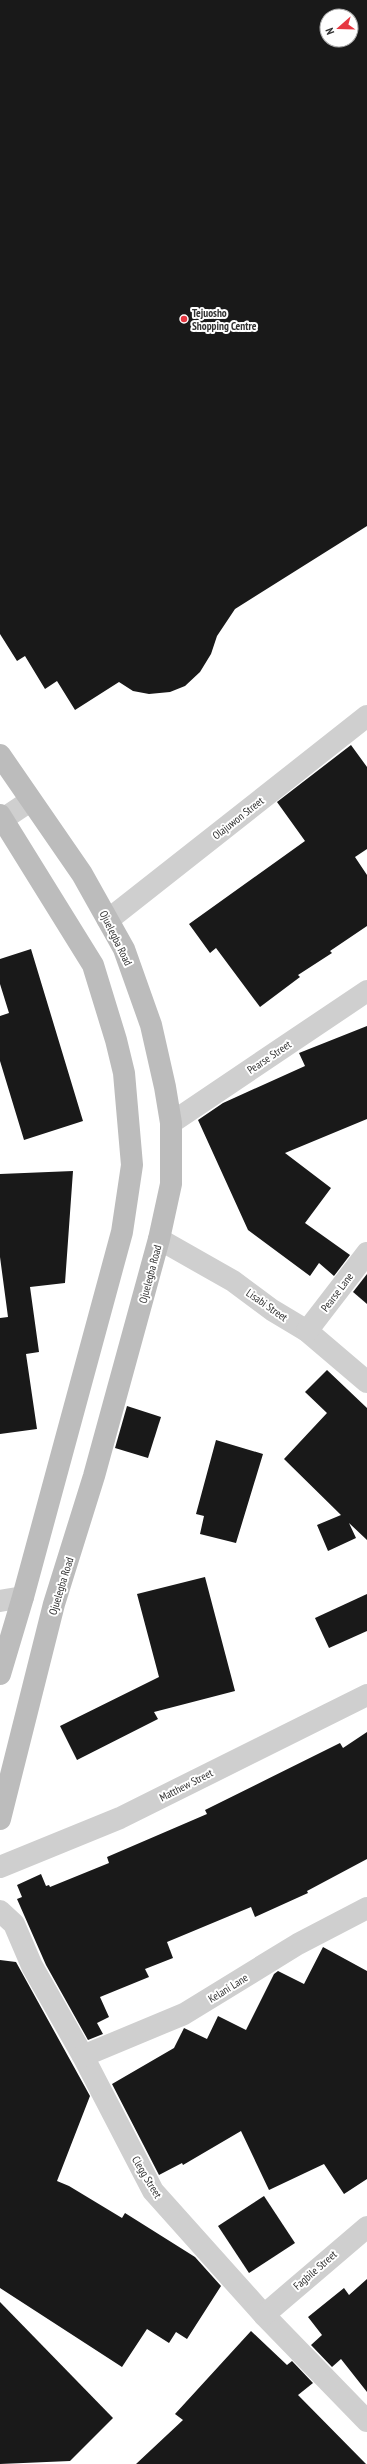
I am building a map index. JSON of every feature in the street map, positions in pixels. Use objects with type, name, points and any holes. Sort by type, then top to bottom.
[{"type":"main road","name":"Ojuelegba Road","points":[[0,755],[30,801],[82,874],[124,949],[151,1025],[171,1123],[171,1184],[159,1239],[94,1476],[54,1604],[0,1819]]},
{"type":"main road","points":[[0,1674],[24,1597],[122,1232],[132,1165],[124,1073],[116,1040],[93,965],[1,818]]},
{"type":"street","name":"Olajuwon Street","points":[[108,920],[367,716]]},
{"type":"street","points":[[1,818],[30,801]]},
{"type":"street","name":"Pearse Street","points":[[171,1123],[367,991]]},
{"type":"street","name":"Lisabi Street","points":[[159,1239],[233,1281],[272,1310],[307,1331],[367,1382]]},
{"type":"street","name":"Pearse Lane","points":[[307,1331],[367,1254]]},
{"type":"street","points":[[0,1601],[24,1597]]},
{"type":"street","name":"Matthew Street","points":[[0,1867],[120,1818],[367,1695]]},
{"type":"street","name":"Kelani Lane","points":[[83,2056],[184,2014],[298,1944],[367,1908]]},
{"type":"street","name":"Clegg Street","points":[[0,1911],[14,1924],[32,1966],[83,2056],[153,2191],[264,2315],[367,2421]]},
{"type":"street","name":"Fagbile Street","points":[[264,2315],[367,2227]]},
{"type":"building","name":"Tejuosho Shopping Centre","points":[[0,0],[367,0],[367,526],[235,609],[217,636],[211,654],[200,672],[185,686],[170,692],[149,694],[133,691],[119,682],[75,710],[57,681],[45,689],[25,656],[17,661],[0,634]]},
{"type":"building","points":[[351,745],[367,767],[367,849],[355,857],[367,875],[367,926],[330,951],[332,953],[298,975],[300,977],[260,1007],[216,948],[210,953],[189,924],[305,841],[277,802]]},
{"type":"building","points":[[31,949],[83,1121],[24,1140],[0,1061],[0,1016],[9,1013],[0,984],[0,959]]},
{"type":"building","points":[[367,1026],[367,1119],[285,1153],[331,1188],[305,1223],[350,1255],[334,1276],[319,1263],[310,1276],[248,1230],[198,1120],[223,1103],[305,1066],[299,1053]]},
{"type":"building","points":[[73,1171],[65,1283],[30,1287],[39,1352],[26,1354],[37,1429],[0,1434],[0,1318],[8,1317],[0,1257],[0,1174]]},
{"type":"building","points":[[367,1274],[367,1304],[353,1292]]},
{"type":"building","points":[[327,1370],[367,1408],[367,1540],[349,1523],[356,1538],[328,1551],[317,1525],[341,1515],[284,1459],[327,1413],[305,1392]]},
{"type":"building","points":[[127,1406],[161,1417],[148,1458],[115,1448]]},
{"type":"building","points":[[216,1440],[263,1454],[236,1543],[200,1534],[204,1516],[196,1514]]},
{"type":"building","points":[[205,1577],[235,1691],[154,1712],[158,1719],[77,1760],[60,1726],[159,1677],[137,1594]]},
{"type":"building","points":[[367,1594],[367,1631],[329,1648],[315,1618]]},
{"type":"building","points":[[367,1732],[367,1859],[307,1891],[308,1893],[255,1917],[251,1907],[167,1942],[173,1958],[145,1969],[149,1977],[100,1997],[109,2017],[97,2023],[103,2034],[88,2040],[46,1965],[17,1899],[22,1897],[17,1885],[41,1874],[46,1886],[49,1885],[50,1887],[109,1863],[107,1857],[207,1814],[205,1810],[340,1743],[343,1748]]},
{"type":"building","points":[[323,1947],[367,1971],[367,2179],[344,2194],[324,2164],[269,2190],[241,2131],[183,2165],[182,2163],[159,2175],[112,2084],[174,2048],[184,2028],[207,2039],[218,2016],[246,2030],[274,1974],[278,1971],[304,1984]]},
{"type":"building","points":[[0,1960],[16,1962],[90,2096],[57,2181],[69,2186],[122,2218],[125,2213],[195,2257],[221,2286],[187,2339],[176,2332],[169,2343],[147,2329],[122,2367],[0,2288]]},
{"type":"building","points":[[264,2196],[295,2243],[249,2273],[218,2226]]},
{"type":"building","points":[[367,2279],[367,2392],[341,2359],[332,2367],[311,2345],[322,2335],[308,2317],[344,2288],[349,2295]]},
{"type":"building","points":[[0,2302],[113,2418],[70,2461],[0,2464]]},
{"type":"building","points":[[251,2331],[287,2365],[292,2361],[313,2383],[298,2395],[366,2464],[136,2464],[183,2420],[175,2414]]},
{"type":"place","name":"Tejuosho Shopping Centre","points":[[184,319]]}]
